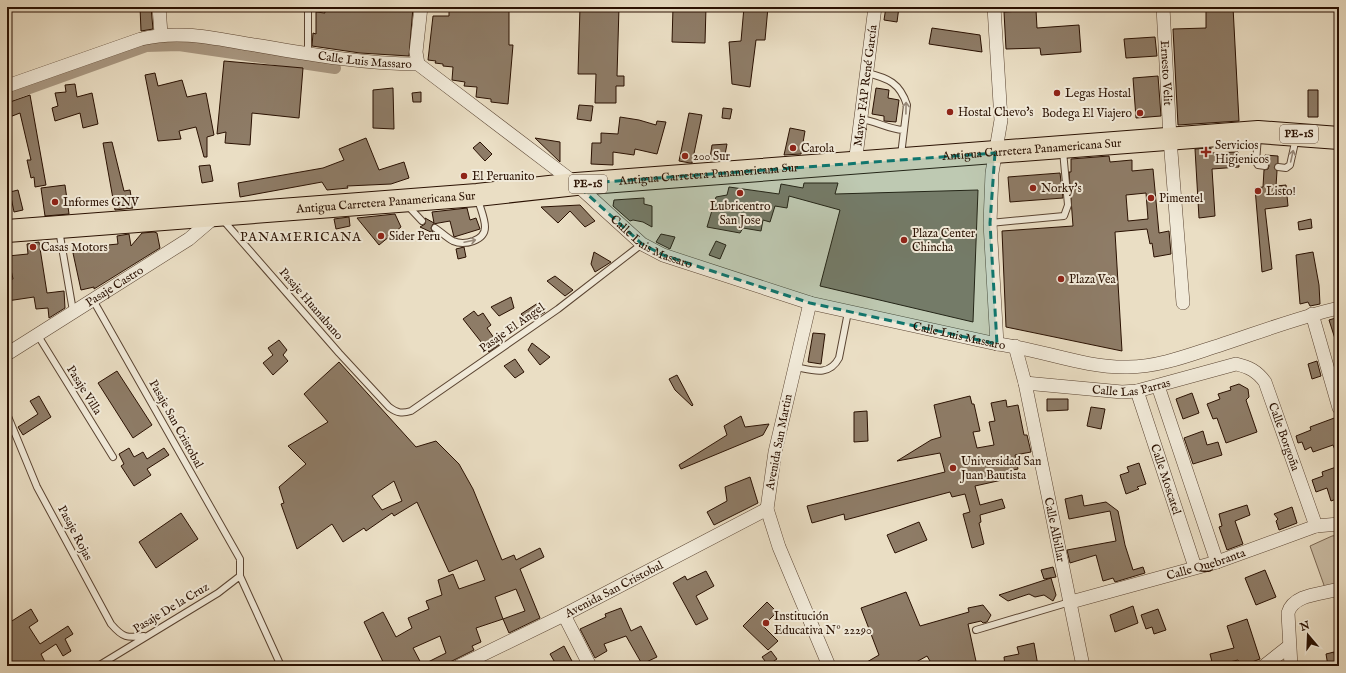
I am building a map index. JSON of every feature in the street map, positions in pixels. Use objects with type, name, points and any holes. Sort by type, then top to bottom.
[{"type":"highway","name":"Antigua Carretera Panamericana Sur","points":[[7,231],[477,195],[576,184],[855,164],[1258,132],[1339,138]]},
{"type":"street","points":[[159,7],[161,34]]},
{"type":"street","points":[[418,64],[416,52],[421,7]]},
{"type":"street","name":"Mayor FAP René García","points":[[855,164],[875,7]]},
{"type":"street","points":[[994,7],[1002,120],[992,173],[990,223],[997,344]]},
{"type":"street","name":"Ernesto Velit","points":[[1163,7],[1170,139],[1183,303]]},
{"type":"street","name":"Calle Luis Massaro","points":[[7,86],[141,39],[161,34],[184,34],[308,54],[388,64],[418,64],[576,184],[642,244],[663,255],[810,303],[997,344],[1015,346],[1084,363],[1129,368],[1172,360],[1312,314],[1339,308]]},
{"type":"street","name":"Pasaje Castro","points":[[7,354],[189,239],[218,214]]},
{"type":"street","name":"Avenida San Martin","points":[[810,303],[775,452],[767,509],[779,547],[829,666]]},
{"type":"street","points":[[1312,314],[1339,408]]},
{"type":"street","name":"Calle Albillar","points":[[1015,346],[1025,383],[1083,666]]},
{"type":"street","name":"Calle Las Parras","points":[[1025,383],[1115,392],[1138,391],[1236,364]]},
{"type":"street","name":"Calle Borgoña","points":[[1236,364],[1249,366],[1258,373],[1265,382],[1316,526]]},
{"type":"street","name":"Calle Moscatel","points":[[1158,386],[1217,562]]},
{"type":"street","name":"Calle Moscatel","points":[[1138,391],[1195,567]]},
{"type":"street","name":"Avenida San Cristobal","points":[[458,666],[564,615],[767,509]]},
{"type":"street","name":"Calle Quebranta","points":[[1071,602],[1217,562],[1316,526],[1339,524]]},
{"type":"street","points":[[1291,666],[1288,647],[1288,612],[1290,605],[1297,600],[1339,590]]},
{"type":"street","points":[[564,615],[590,666]]},
{"type":"street","points":[[1264,666],[1288,647]]},
{"type":"lane","points":[[308,7],[308,54]]},
{"type":"lane","points":[[867,73],[887,78],[902,93],[907,105],[903,130],[901,160]]},
{"type":"lane","points":[[861,119],[876,121],[889,129],[903,130]]},
{"type":"lane","points":[[1258,132],[1256,162],[1258,165],[1264,166]]},
{"type":"lane","points":[[1278,167],[1286,168],[1290,165],[1297,134]]},
{"type":"lane","points":[[990,223],[1064,216],[1068,205],[1063,148]]},
{"type":"lane","points":[[435,228],[454,241],[472,241],[480,238],[484,232],[485,226],[477,195]]},
{"type":"lane","points":[[404,200],[422,221]]},
{"type":"lane","name":"Pasaje Huanabano","points":[[218,214],[339,353],[389,407]]},
{"type":"lane","points":[[59,227],[73,311]]},
{"type":"lane","name":"Pasaje El Angel","points":[[389,407],[396,412],[404,414],[411,411],[558,309],[642,244]]},
{"type":"lane","name":"Pasaje San Cristobal","points":[[93,300],[240,559],[240,576]]},
{"type":"lane","points":[[795,367],[822,372],[829,370],[836,365],[839,358],[848,312]]},
{"type":"lane","name":"Pasaje Villa","points":[[37,334],[113,457]]},
{"type":"lane","name":"Pasaje Rojas","points":[[7,414],[37,486],[111,624],[119,634],[129,637],[146,636]]},
{"type":"lane","points":[[240,576],[281,666]]},
{"type":"lane","name":"Pasaje De la Cruz","points":[[98,666],[218,593],[240,576]]},
{"type":"lane","points":[[976,630],[1071,602]]},
{"type":"highlighted area","points":[[995,153],[990,223],[997,344],[810,303],[663,255],[642,244],[576,184]]},
{"type":"shaded area","points":[[1339,535],[1339,584],[1325,588],[1310,546],[1332,536]]},
{"type":"building","points":[[140,7],[151,7],[153,29],[141,31]]},
{"type":"building","points":[[324,7],[413,7],[409,56],[360,53],[312,46],[313,33],[316,34],[316,12],[325,13]]},
{"type":"building","points":[[456,7],[509,7],[509,45],[513,45],[508,104],[491,102],[491,99],[476,97],[477,87],[464,86],[465,82],[452,80],[453,67],[443,66],[443,64],[435,63],[436,61],[428,60],[433,16],[449,16],[449,11],[456,11]]},
{"type":"building","points":[[580,7],[619,7],[617,76],[624,76],[624,86],[616,86],[616,103],[595,103],[596,74],[578,74]]},
{"type":"building","points":[[673,7],[706,7],[705,43],[672,42]]},
{"type":"building","points":[[744,7],[768,7],[765,40],[756,40],[750,87],[732,84],[729,42],[741,41]]},
{"type":"building","points":[[886,7],[899,7],[897,22],[884,20]]},
{"type":"building","points":[[1206,7],[1233,7],[1239,121],[1178,125],[1173,29],[1206,28]]},
{"type":"building","points":[[1036,10],[1037,28],[1079,25],[1081,52],[1041,55],[1040,48],[1006,49],[1004,12]]},
{"type":"building","points":[[932,28],[980,35],[982,52],[929,44]]},
{"type":"building","points":[[1155,37],[1157,56],[1126,58],[1124,39]]},
{"type":"building","points":[[224,61],[303,68],[299,118],[252,113],[250,145],[225,143],[226,132],[217,134]]},
{"type":"building","points":[[155,73],[158,86],[182,80],[187,97],[206,93],[214,135],[207,137],[207,157],[204,157],[196,127],[179,131],[181,139],[158,141],[145,75]]},
{"type":"building","points":[[1158,76],[1161,116],[1136,118],[1133,78]]},
{"type":"building","points":[[75,84],[77,97],[92,93],[98,124],[83,128],[80,113],[55,121],[52,108],[58,106],[55,93],[66,92],[65,85]]},
{"type":"building","points":[[393,88],[394,129],[373,128],[373,90]]},
{"type":"building","points":[[876,88],[889,90],[888,98],[899,100],[896,122],[884,121],[884,116],[872,114]]},
{"type":"building","points":[[1308,90],[1318,90],[1318,117],[1308,117]]},
{"type":"building","points":[[421,92],[421,102],[413,102],[412,93]]},
{"type":"building","points":[[30,95],[46,185],[35,187],[34,177],[31,178],[27,160],[31,160],[20,113],[7,118],[7,103]]},
{"type":"building","points":[[579,105],[593,106],[591,121],[577,119]]},
{"type":"building","points":[[723,108],[732,109],[730,119],[722,118]]},
{"type":"building","points":[[689,113],[702,115],[692,163],[679,161]]},
{"type":"building","points":[[620,117],[656,125],[657,121],[666,122],[657,154],[635,149],[634,155],[613,152],[613,165],[591,164],[592,143],[601,143],[601,133],[618,134]]},
{"type":"building","points":[[790,128],[805,131],[801,154],[784,155]]},
{"type":"building","points":[[366,138],[379,170],[404,162],[409,178],[391,184],[347,186],[348,188],[327,190],[322,182],[240,197],[238,183],[323,168],[344,160],[339,149]]},
{"type":"building","points":[[535,138],[560,142],[560,162]]},
{"type":"building","points":[[112,142],[124,191],[130,190],[133,208],[115,210],[103,143]]},
{"type":"building","points":[[480,142],[492,154],[485,161],[473,148]]},
{"type":"building","points":[[727,144],[724,160],[710,158],[712,145]]},
{"type":"building","points":[[1211,148],[1211,153],[1238,152],[1239,167],[1212,169],[1215,216],[1199,218],[1195,149]]},
{"type":"building","points":[[1265,155],[1278,156],[1278,163],[1274,167],[1277,171],[1276,186],[1286,185],[1288,206],[1265,209],[1272,269],[1262,272],[1255,188],[1263,187],[1264,170],[1268,169],[1269,166],[1265,161]]},
{"type":"building","name":"Plaza Vea","points":[[1109,156],[1110,162],[1132,160],[1132,171],[1153,169],[1159,233],[1169,231],[1171,254],[1154,257],[1152,243],[1150,244],[1147,229],[1115,232],[1122,351],[1006,327],[1002,231],[1073,226],[1069,172],[1071,172],[1071,159]],"holes":[[[1146,193],[1148,219],[1128,221],[1126,195]]]},
{"type":"building","points":[[210,165],[213,181],[202,183],[199,166]]},
{"type":"building","name":"Norky's","points":[[1060,173],[1063,198],[1010,202],[1008,177]]},
{"type":"building","name":"Plaza Center Chincha","points":[[804,183],[838,183],[835,194],[978,190],[973,322],[820,286],[840,210],[789,196],[787,208],[775,206],[770,222],[763,220],[761,231],[743,228],[740,233],[707,227],[716,197],[727,195],[729,187],[779,194],[781,184],[803,188]]},
{"type":"building","name":"Informes GNV","points":[[65,185],[69,214],[45,216],[41,188]]},
{"type":"building","points":[[18,190],[23,210],[14,212],[10,192]]},
{"type":"building","points":[[644,198],[644,204],[652,206],[652,227],[643,222],[633,220],[630,221],[613,206],[614,200]]},
{"type":"building","points":[[580,205],[595,221],[585,227],[570,211],[558,223],[541,207]]},
{"type":"building","points":[[467,208],[470,220],[476,218],[480,229],[454,237],[450,221],[433,224],[431,228],[433,233],[420,227],[425,224],[425,218],[434,223],[432,212]]},
{"type":"building","name":"Sider Peru","points":[[395,214],[401,227],[379,245],[357,218]]},
{"type":"building","points":[[349,217],[350,226],[336,229],[334,219]]},
{"type":"building","points":[[1311,219],[1312,228],[1299,230],[1298,222]]},
{"type":"building","points":[[142,233],[157,233],[160,248],[94,289],[94,287],[81,290],[73,253],[86,249],[109,249],[108,245],[118,244],[117,236],[129,234],[131,246]]},
{"type":"building","points":[[661,234],[675,237],[670,249],[656,242]]},
{"type":"building","points":[[716,241],[726,245],[720,259],[709,255]]},
{"type":"building","points":[[39,242],[47,293],[64,291],[65,308],[49,318],[48,308],[36,309],[34,297],[7,301],[7,280],[13,279],[8,256],[28,254],[27,244]]},
{"type":"building","points":[[464,247],[466,257],[458,259],[456,249]]},
{"type":"building","points":[[594,252],[611,262],[595,272],[591,264]]},
{"type":"building","points":[[1313,252],[1319,285],[1320,304],[1310,306],[1308,302],[1300,304],[1296,255]]},
{"type":"building","points":[[555,276],[573,290],[565,296],[547,281]]},
{"type":"building","points":[[511,297],[514,308],[499,316],[491,307]]},
{"type":"building","points":[[538,303],[545,312],[528,322],[521,314]]},
{"type":"building","points":[[474,311],[478,316],[483,313],[491,325],[487,328],[499,345],[489,352],[463,319]]},
{"type":"building","points":[[1339,317],[1339,345],[1337,345],[1329,320]]},
{"type":"building","points":[[813,333],[825,334],[821,364],[808,362]]},
{"type":"building","points":[[279,340],[287,350],[283,355],[288,361],[273,375],[263,363],[273,355],[268,348]]},
{"type":"building","points":[[532,343],[550,357],[540,365],[528,350]]},
{"type":"building","points":[[515,359],[524,372],[515,378],[504,366]]},
{"type":"building","points":[[1317,361],[1321,376],[1312,379],[1308,364]]},
{"type":"building","points":[[339,362],[416,447],[436,441],[459,464],[473,489],[502,560],[514,555],[516,560],[540,548],[544,557],[520,569],[540,618],[509,633],[503,619],[476,628],[481,642],[472,646],[474,650],[442,666],[385,666],[364,622],[383,612],[396,637],[412,628],[408,618],[429,609],[426,601],[442,595],[438,580],[453,574],[459,589],[485,580],[477,560],[449,572],[417,502],[394,516],[392,513],[366,531],[364,528],[343,542],[332,524],[297,549],[281,504],[284,503],[279,487],[306,464],[288,446],[328,422],[304,394]],"holes":[[[394,481],[402,501],[382,510],[372,496]],[[516,589],[525,611],[503,619],[495,597]],[[440,636],[446,653],[422,665],[413,648]]]},
{"type":"building","points":[[117,371],[152,425],[133,438],[98,383]]},
{"type":"building","points":[[677,375],[693,405],[692,406],[675,390],[669,379]]},
{"type":"building","points":[[1239,384],[1248,389],[1249,397],[1246,400],[1257,432],[1226,443],[1217,418],[1213,419],[1207,404],[1220,399],[1218,394],[1231,390],[1230,387]]},
{"type":"building","points":[[1192,393],[1199,413],[1183,419],[1176,399]]},
{"type":"building","points":[[39,396],[51,417],[23,435],[18,427],[38,414],[30,401]]},
{"type":"building","points":[[970,396],[972,404],[974,404],[980,431],[973,432],[977,448],[994,445],[989,422],[995,421],[991,403],[1006,400],[1007,407],[1018,405],[1024,435],[1027,435],[1031,452],[1015,455],[1018,469],[1000,473],[1002,480],[975,486],[980,505],[1002,499],[1005,508],[980,515],[981,522],[979,523],[984,544],[972,548],[963,514],[970,512],[965,494],[952,497],[950,492],[845,520],[844,514],[812,523],[807,506],[945,472],[940,453],[897,461],[931,440],[941,437],[934,405]]},
{"type":"building","points":[[1047,399],[1068,399],[1068,410],[1047,411]]},
{"type":"building","points":[[1091,407],[1105,409],[1101,429],[1087,426]]},
{"type":"building","points":[[867,411],[868,441],[854,442],[854,412]]},
{"type":"building","points":[[741,416],[745,427],[769,424],[763,435],[681,469],[679,465],[727,435],[724,426]]},
{"type":"building","points":[[1337,417],[1339,422],[1339,460],[1333,445],[1313,452],[1311,447],[1305,450],[1302,442],[1298,443],[1296,436],[1311,430],[1310,427]]},
{"type":"building","points":[[1203,431],[1207,445],[1218,442],[1222,455],[1193,464],[1184,438]]},
{"type":"building","points":[[129,448],[134,457],[143,452],[147,459],[164,448],[169,455],[147,469],[151,475],[134,486],[121,466],[124,464],[119,454]]},
{"type":"building","points":[[1139,463],[1146,484],[1137,487],[1139,489],[1126,494],[1120,475],[1129,472],[1127,467]]},
{"type":"building","points":[[1339,466],[1339,498],[1331,501],[1327,488],[1316,492],[1312,480],[1323,476],[1322,472]]},
{"type":"building","points":[[750,477],[758,503],[714,525],[707,512],[727,501],[725,487]]},
{"type":"building","points":[[1082,495],[1084,506],[1106,502],[1118,511],[1125,545],[1133,570],[1143,567],[1145,573],[1115,582],[1113,578],[1103,581],[1096,555],[1070,563],[1067,550],[1116,541],[1110,511],[1069,519],[1065,499]]},
{"type":"building","points":[[1247,505],[1250,515],[1235,521],[1243,544],[1227,550],[1219,527],[1222,526],[1219,514]]},
{"type":"building","points":[[1292,507],[1297,523],[1279,530],[1276,521],[1278,519],[1274,514]]},
{"type":"building","points":[[181,513],[198,539],[156,568],[139,542]]},
{"type":"building","points":[[919,522],[927,540],[895,553],[887,535]]},
{"type":"building","points":[[1053,567],[1056,577],[1044,579],[1041,570]]},
{"type":"building","points":[[1265,570],[1276,597],[1256,605],[1245,578]]},
{"type":"building","points":[[706,571],[714,586],[696,596],[708,619],[696,625],[673,583],[685,576],[687,580]]},
{"type":"building","points":[[1051,578],[1056,595],[1053,601],[1044,595],[1035,597],[1029,594],[1008,601],[999,595]]},
{"type":"building","points":[[906,592],[920,626],[969,612],[968,608],[983,605],[991,615],[987,622],[983,623],[981,621],[968,624],[977,666],[933,666],[927,656],[909,666],[860,666],[879,655],[861,608]]},
{"type":"building","points":[[767,602],[777,612],[763,626],[778,641],[768,650],[743,626]]},
{"type":"building","points":[[1133,606],[1138,623],[1115,632],[1110,615]]},
{"type":"building","points":[[621,608],[631,631],[641,626],[657,657],[642,664],[626,636],[604,644],[607,651],[595,658],[580,629],[606,617],[605,614]]},
{"type":"building","points":[[31,609],[38,621],[29,627],[40,644],[68,626],[73,634],[65,639],[71,651],[63,656],[56,644],[41,654],[47,666],[37,666],[35,662],[28,666],[7,666],[7,624]]},
{"type":"building","points":[[1158,609],[1166,630],[1154,634],[1152,627],[1146,629],[1141,615]]},
{"type":"building","points":[[1247,619],[1260,659],[1241,666],[1238,660],[1213,666],[1210,654],[1234,648],[1227,626]]},
{"type":"building","points":[[1034,643],[1038,666],[1005,666],[1004,657],[1019,654],[1017,647]]},
{"type":"building","points":[[564,646],[573,663],[567,666],[557,666],[550,654]]},
{"type":"building","points":[[771,651],[777,659],[768,665],[762,657]]},
{"type":"building","points":[[1334,652],[1336,666],[1328,666],[1326,654]]},
{"type":"waterway","points":[[7,96],[146,46],[179,45],[335,68]]},
{"type":"place","name":"Legas Hostal","points":[[1057,93]]},
{"type":"place","name":"Hostal Chevo's","points":[[950,112]]},
{"type":"place","name":"Bodega El Viajero","points":[[1140,113]]},
{"type":"place","name":"Carola","points":[[793,148]]},
{"type":"place","name":"Servicios Higienicos","points":[[1206,152]]},
{"type":"place","name":"200 Sur","points":[[685,156]]},
{"type":"place","name":"El Peruanito","points":[[464,176]]},
{"type":"place","name":"Norky's","points":[[1033,188]]},
{"type":"place","name":"Listo!","points":[[1258,191]]},
{"type":"place","name":"Lubricentro San Jose","points":[[740,193]]},
{"type":"place","name":"Pimentel","points":[[1151,198]]},
{"type":"place","name":"Informes GNV","points":[[55,202]]},
{"type":"place","name":"Sider Peru","points":[[381,236]]},
{"type":"place","name":"Plaza Center Chincha","points":[[904,240]]},
{"type":"place","name":"Casas Motors","points":[[33,247]]},
{"type":"place","name":"Plaza Vea","points":[[1061,279]]},
{"type":"place","name":"Universidad San Juan Bautista","points":[[953,468]]},
{"type":"place","name":"Institución Educativa Nº 22290","points":[[766,623]]},
{"type":"district","name":"PANAMERICANA","points":[[301,237]]}]
